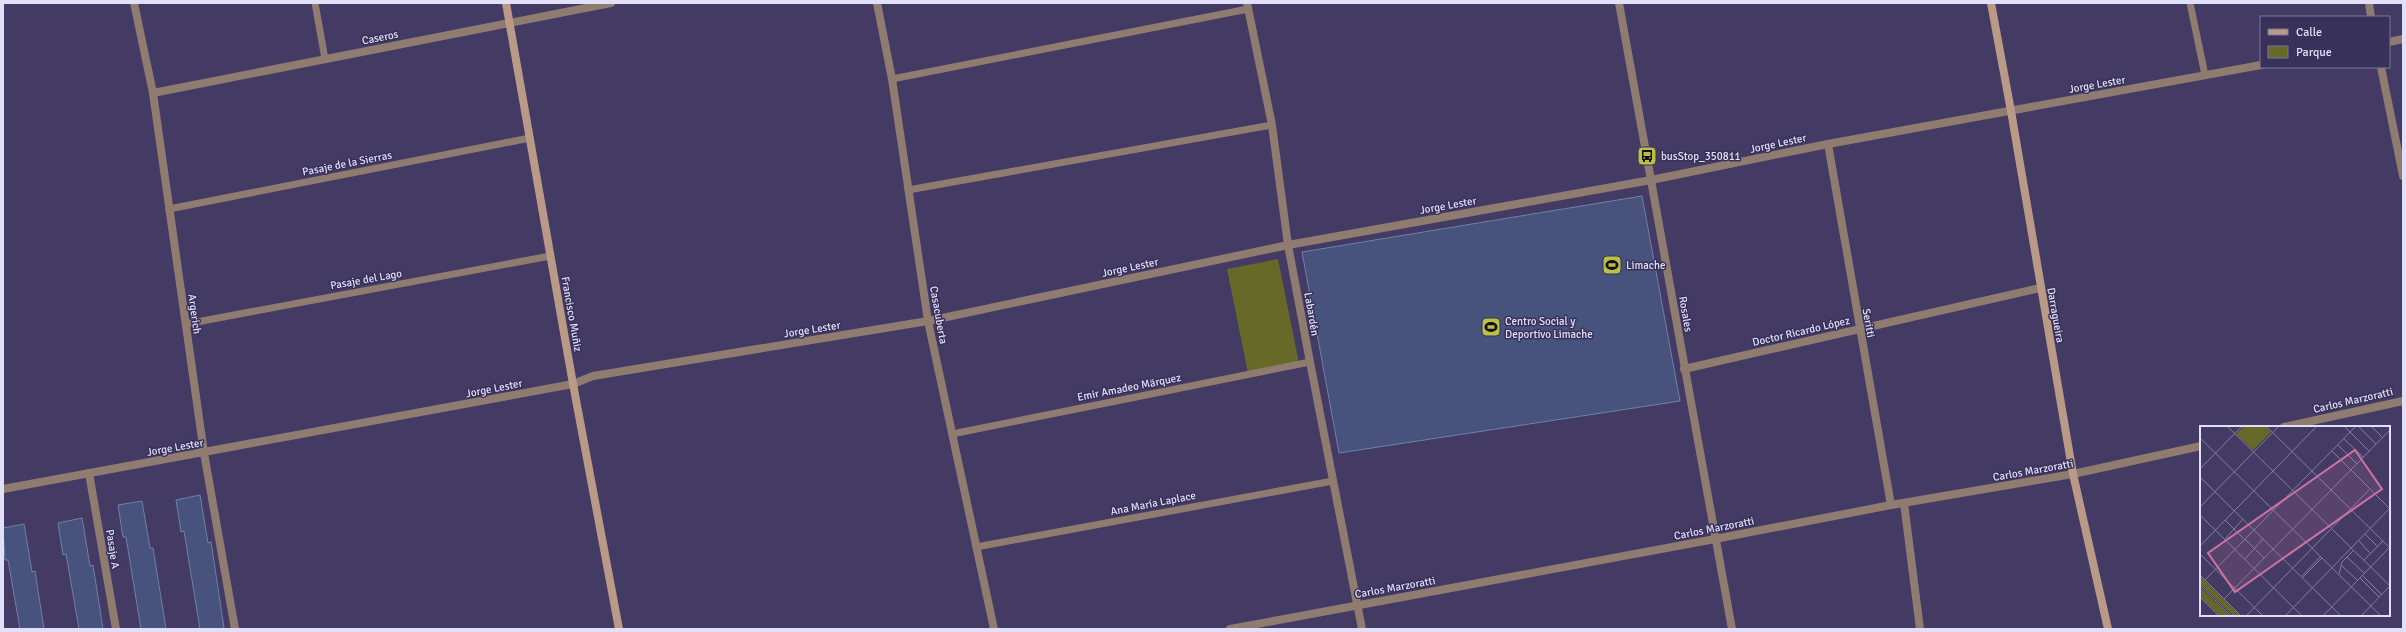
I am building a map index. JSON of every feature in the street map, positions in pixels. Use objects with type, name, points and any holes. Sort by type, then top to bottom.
[{"type":"street","name":"Argerich","points":[[134,3],[153,93],[204,453],[235,629]]},
{"type":"street","name":"Francisco Muñiz","points":[[506,3],[573,384],[619,629]]},
{"type":"street","name":"Caseros","points":[[153,93],[611,3]]},
{"type":"street","name":"Casacuberta","points":[[877,3],[892,79],[928,320],[994,629]]},
{"type":"street","name":"Rosales","points":[[1619,3],[1732,629]]},
{"type":"street","name":"Darragueira","points":[[1991,3],[2012,111],[2040,288],[2073,474],[2108,629]]},
{"type":"street","points":[[2369,3],[2371,16]]},
{"type":"street","name":"Labardén","points":[[1247,6],[1272,125],[1288,245],[1362,629]]},
{"type":"street","points":[[2390,42],[2403,39]]},
{"type":"street","name":"Jorge Lester","points":[[3,489],[573,384],[593,376],[928,320],[1288,245],[1651,180],[1828,144],[2260,65]]},
{"type":"street","points":[[2381,68],[2403,176]]},
{"type":"street","name":"Seritti","points":[[1828,144],[1859,329],[1891,504]]},
{"type":"street","name":"Doctor Ricardo López","points":[[1684,369],[2040,288]]},
{"type":"street","name":"Carlos Marzoratti","points":[[2289,426],[2403,401]]},
{"type":"street","name":"Carlos Marzoratti","points":[[1230,629],[1715,539],[1891,504],[2073,474],[2200,446]]},
{"type":"street","name":"Pasaje A","points":[[90,473],[116,629]]},
{"type":"street","points":[[1904,503],[1920,629]]},
{"type":"lane","points":[[315,3],[325,59]]},
{"type":"lane","points":[[2190,3],[2205,75]]},
{"type":"lane","points":[[892,79],[1247,6]]},
{"type":"lane","points":[[908,190],[1272,125]]},
{"type":"lane","name":"Pasaje de la Sierras","points":[[169,209],[530,138]]},
{"type":"lane","name":"Pasaje del Lago","points":[[186,324],[550,256]]},
{"type":"lane","name":"Emir Amadeo Märquez","points":[[952,434],[1310,362]]},
{"type":"lane","name":"Ana María Laplace","points":[[976,547],[1333,481]]},
{"type":"green space","points":[[1278,259],[1299,363],[1248,373],[1227,269]]},
{"type":"building","name":"Centro Social y Deportivo Limache","points":[[1642,196],[1680,401],[1339,453],[1302,252]]},
{"type":"building","points":[[200,495],[208,543],[211,542],[224,628],[200,629],[184,531],[181,532],[176,500]]},
{"type":"building","points":[[142,501],[150,548],[153,548],[166,629],[141,629],[126,537],[123,537],[118,505]]},
{"type":"building","points":[[82,518],[90,566],[93,565],[103,629],[79,629],[66,554],[63,555],[58,523]]},
{"type":"building","points":[[24,524],[32,572],[35,571],[44,629],[20,629],[8,560],[5,560],[3,528]]},
{"type":"place","name":"busStop_350811","points":[[1647,156]]},
{"type":"place","name":"Limache","points":[[1612,265]]},
{"type":"place","name":"Centro Social y Deportivo Limache","points":[[1491,327]]}]
